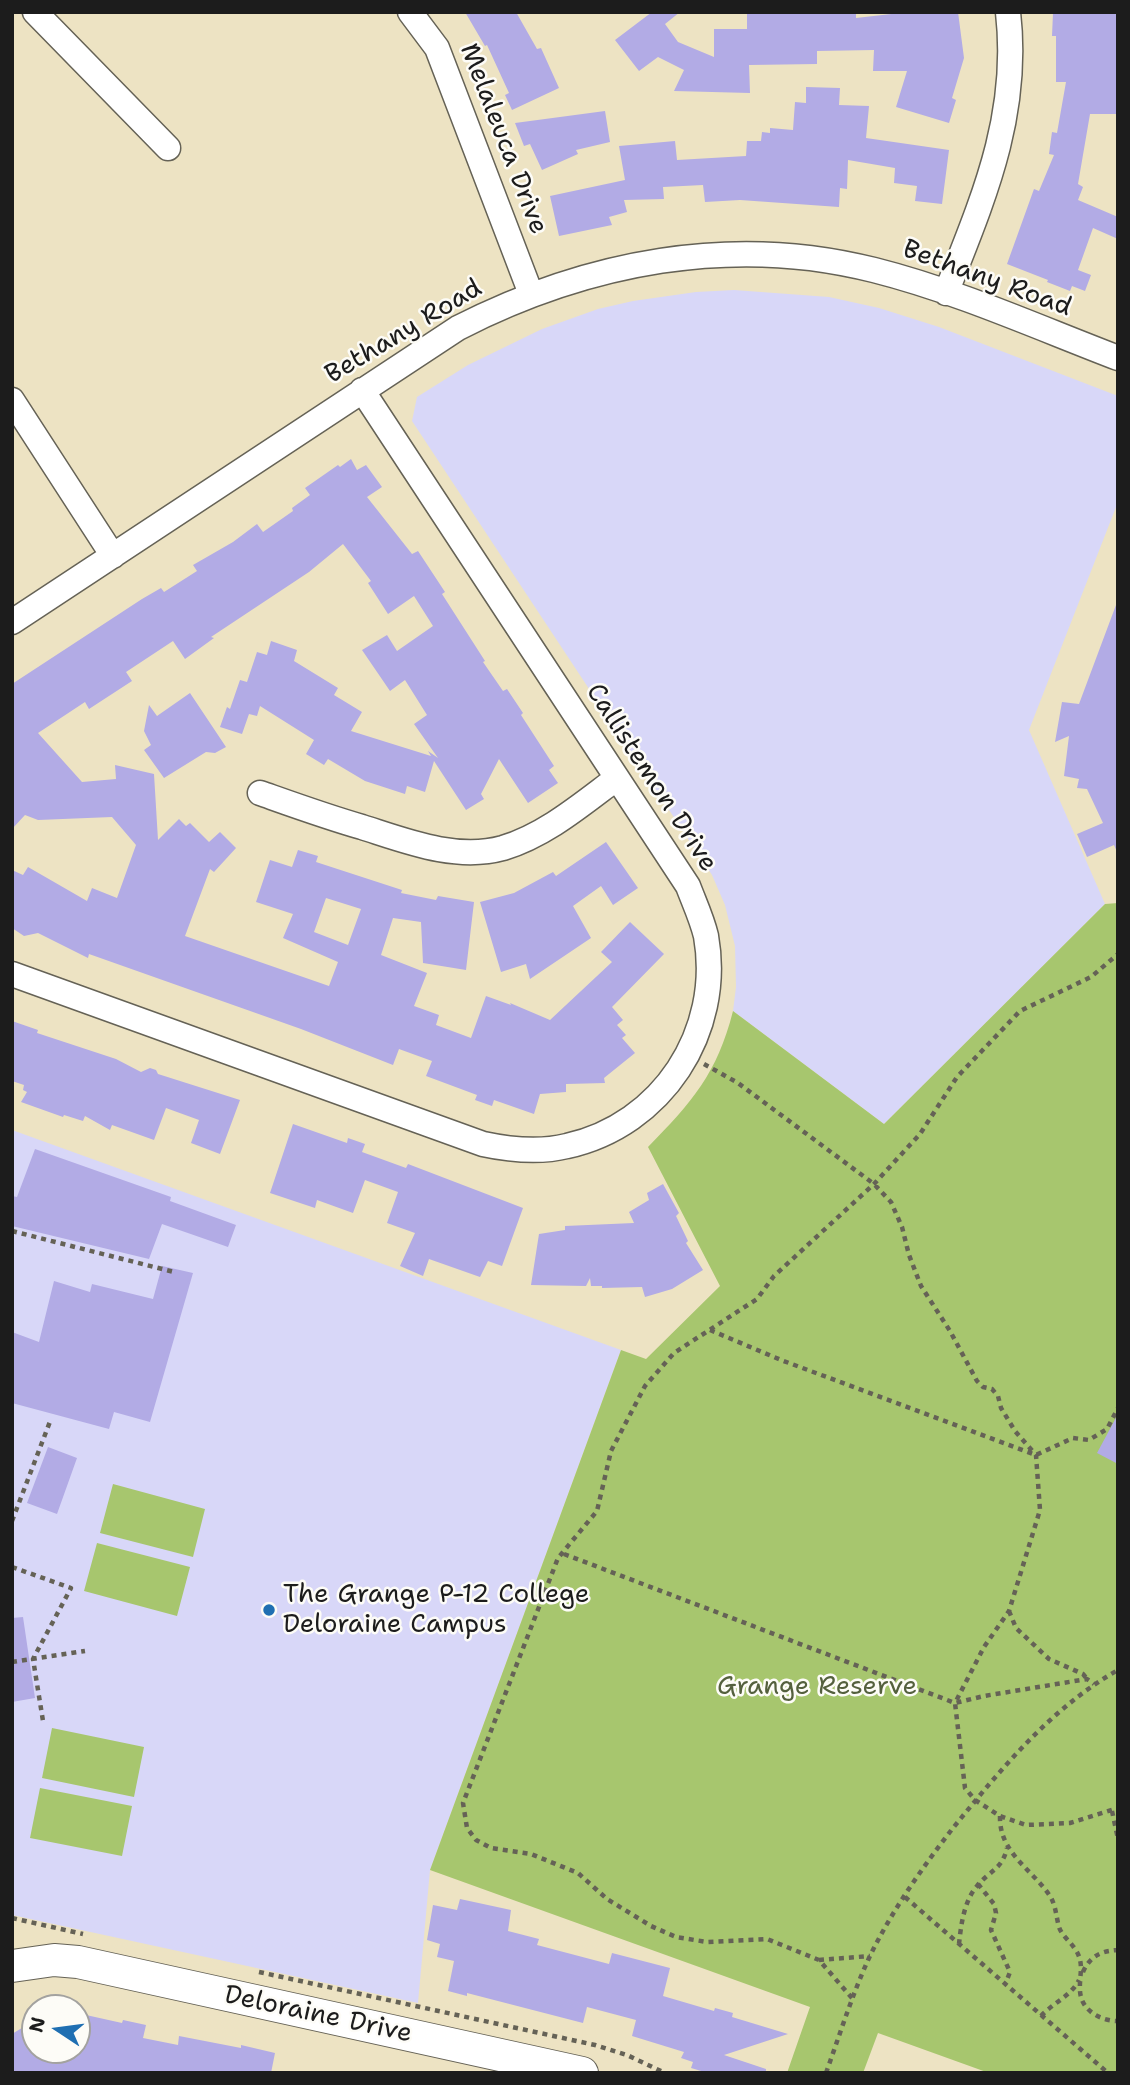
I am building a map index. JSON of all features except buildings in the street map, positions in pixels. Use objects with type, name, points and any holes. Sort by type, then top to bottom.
[{"type":"street","points":[[35,12],[169,148]]},
{"type":"street","name":"Melaleuca Drive","points":[[410,12],[437,48],[531,294]]},
{"type":"street","points":[[946,293],[997,157],[1008,93],[1008,12]]},
{"type":"street","name":"Bethany Road","points":[[12,622],[458,328],[531,294],[580,277],[627,265],[678,257],[730,254],[784,256],[871,269],[946,293],[1118,358]]},
{"type":"street","name":"Callistemon Drive","points":[[12,974],[483,1144],[508,1149],[535,1151],[565,1147],[591,1140],[618,1127],[644,1109],[667,1086],[688,1054],[699,1032],[708,989],[705,936],[688,886],[362,390]]},
{"type":"street","points":[[12,400],[113,556]]},
{"type":"street","points":[[260,793],[428,847],[478,852],[503,848],[529,838],[553,825],[617,778]]},
{"type":"street","name":"Deloraine Drive","points":[[12,1944],[54,1961]]},
{"type":"street","name":"Deloraine Drive","points":[[12,1966],[54,1961],[78,1962],[582,2073]]},
{"type":"path","points":[[870,1956],[819,1960],[767,1939],[707,1942],[676,1937],[651,1926],[607,1899],[578,1874],[531,1854],[491,1848],[476,1840],[467,1829],[463,1803],[558,1559],[597,1511],[611,1451],[645,1385],[674,1353],[757,1299],[774,1276],[874,1184],[920,1134],[957,1077],[1020,1010],[1091,977],[1118,954]]},
{"type":"path","points":[[688,1054],[738,1083],[874,1184],[891,1202],[921,1286],[950,1331],[977,1381],[998,1396],[1000,1408],[1036,1455],[1040,1510],[1009,1611],[984,1647],[955,1703],[965,1788],[975,1800],[1000,1816],[1026,1825],[1070,1823],[1115,1809],[1118,1839]]},
{"type":"path","points":[[12,1231],[174,1272]]},
{"type":"path","points":[[710,1330],[781,1360],[1036,1455],[1073,1438],[1089,1440],[1107,1429],[1118,1408]]},
{"type":"path","points":[[12,1521],[51,1419]]},
{"type":"path","points":[[564,1554],[955,1703],[1087,1679]]},
{"type":"path","points":[[12,1567],[71,1588],[33,1659],[43,1721]]},
{"type":"path","points":[[1009,1611],[1016,1628],[1049,1659],[1083,1674],[1094,1684]]},
{"type":"path","points":[[12,1662],[85,1651]]},
{"type":"path","points":[[826,2073],[870,1956],[931,1855],[975,1800],[1031,1738],[1094,1684],[1118,1670]]},
{"type":"path","points":[[1000,1816],[1007,1847],[1048,1893],[1060,1930],[1076,1949],[1081,1960],[1080,1991],[1083,2000],[1092,2014],[1109,2021],[1118,2021]]},
{"type":"path","points":[[959,1944],[966,1909],[978,1884],[1004,1862],[1007,1847]]},
{"type":"path","points":[[978,1884],[994,1904],[996,1913],[991,1930],[1010,1972],[1004,1984]]},
{"type":"path","points":[[905,1897],[1108,2073]]},
{"type":"path","points":[[1041,2016],[1075,1988],[1087,1961],[1094,1955],[1118,1950]]},
{"type":"path","points":[[819,1960],[852,1998]]},
{"type":"shaded area","points":[[734,290],[829,297],[879,308],[939,327],[1118,396],[1118,502],[1029,730],[1105,904],[884,1124],[733,1011],[736,987],[735,946],[725,905],[712,875],[412,421],[417,397],[468,365],[542,329],[598,309],[633,301],[696,292]]},
{"type":"shaded area","name":"The Grange P-12 College Deloraine Campus","points":[[12,1130],[621,1350],[430,1870],[418,2003],[12,1915]]},
{"type":"green space","name":"Grange Reserve","points":[[1118,903],[1118,2073],[989,2073],[878,2033],[863,2073],[787,2073],[810,2007],[430,1870],[621,1350],[646,1359],[720,1286],[648,1147],[678,1116],[711,1070],[733,1011],[884,1124],[1105,904]]},
{"type":"green space","points":[[113,1484],[205,1509],[193,1557],[100,1533]]},
{"type":"green space","points":[[97,1543],[190,1567],[177,1616],[84,1591]]},
{"type":"green space","points":[[52,1728],[144,1747],[134,1797],[42,1778]]},
{"type":"green space","points":[[40,1788],[132,1806],[122,1856],[30,1838]]},
{"type":"place","name":"The Grange P-12 College Deloraine Campus","points":[[269,1610]]}]
